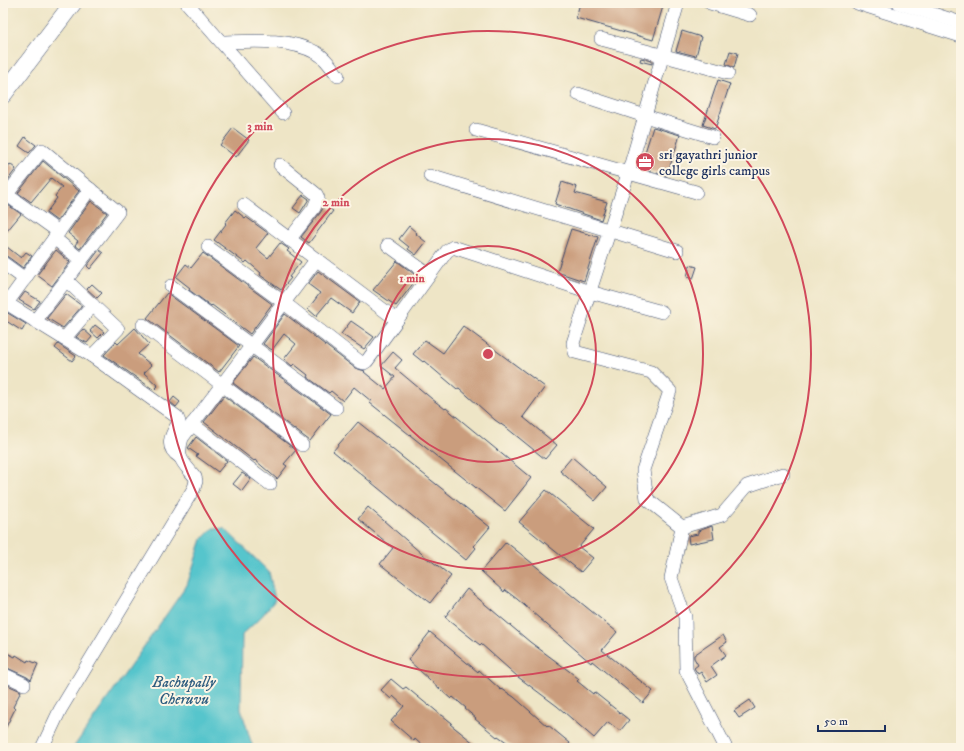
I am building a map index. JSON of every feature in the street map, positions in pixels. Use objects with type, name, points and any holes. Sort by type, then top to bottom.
[{"type":"main road","points":[[3,78],[61,3]]},
{"type":"main road","points":[[3,95],[73,3]]},
{"type":"street","points":[[187,3],[283,113]]},
{"type":"street","points":[[678,3],[628,174],[573,343],[575,352],[651,372],[670,391],[643,470],[647,499],[682,527]]},
{"type":"street","points":[[710,3],[750,15]]},
{"type":"street","points":[[857,3],[961,36]]},
{"type":"street","points":[[899,3],[961,24]]},
{"type":"street","points":[[601,39],[728,74]]},
{"type":"street","points":[[222,42],[273,41],[304,48],[318,54],[330,64],[338,76]]},
{"type":"street","points":[[578,94],[713,137]]},
{"type":"street","points":[[476,130],[696,192]]},
{"type":"street","points":[[35,321],[118,212],[42,150],[4,195],[57,235],[81,260]]},
{"type":"street","points":[[280,165],[316,194],[318,198],[314,208],[289,240]]},
{"type":"street","points":[[430,176],[678,251]]},
{"type":"street","points":[[42,748],[60,710],[194,488],[196,481],[195,477],[180,458],[174,454],[170,446],[170,437],[179,422],[177,417],[92,356],[5,302],[25,279],[90,189]]},
{"type":"street","points":[[244,206],[397,320]]},
{"type":"street","points":[[388,245],[429,275]]},
{"type":"street","points":[[208,246],[360,362],[364,363],[447,251],[453,246],[590,292],[662,312]]},
{"type":"street","points":[[180,458],[179,450],[182,438],[316,260]]},
{"type":"street","points":[[3,263],[25,279]]},
{"type":"street","points":[[66,280],[118,328],[92,356]]},
{"type":"street","points":[[171,286],[336,408]]},
{"type":"street","points":[[64,338],[93,305]]},
{"type":"street","points":[[143,325],[302,445]]},
{"type":"street","points":[[192,424],[270,484]]},
{"type":"street","points":[[682,527],[722,515],[747,486],[783,474]]},
{"type":"street","points":[[682,527],[671,578],[686,617],[686,670],[726,748]]},
{"type":"street","points":[[3,674],[24,684]]},
{"type":"water","name":"Bachupally Cheruvu","points":[[213,528],[225,529],[269,572],[275,600],[262,616],[242,635],[241,709],[253,748],[73,748],[187,585],[202,539]]},
{"type":"building","points":[[580,3],[664,3],[653,40],[576,18]]},
{"type":"building","points":[[682,31],[701,37],[696,56],[676,51]]},
{"type":"building","points":[[730,51],[738,53],[734,68],[726,64]]},
{"type":"building","points":[[641,58],[652,61],[652,64],[640,61]]},
{"type":"building","points":[[718,80],[730,84],[715,129],[703,125]]},
{"type":"building","points":[[653,127],[680,135],[667,176],[640,168]]},
{"type":"building","points":[[233,128],[249,140],[236,157],[220,145]]},
{"type":"building","points":[[25,137],[36,145],[29,153],[19,146]]},
{"type":"building","points":[[43,161],[79,191],[57,221],[46,213],[57,198],[55,196],[62,187],[51,178],[31,202],[18,193]]},
{"type":"building","points":[[10,164],[16,169],[5,184],[3,184],[3,172]]},
{"type":"building","points":[[562,182],[577,187],[575,193],[607,202],[601,220],[555,204]]},
{"type":"building","points":[[303,195],[309,199],[300,213],[293,208]]},
{"type":"building","points":[[91,201],[107,213],[80,249],[75,245],[78,241],[68,233]]},
{"type":"building","points":[[8,205],[21,214],[7,231],[3,228],[3,207]]},
{"type":"building","points":[[325,205],[333,211],[309,243],[301,237]]},
{"type":"building","points":[[235,210],[268,233],[256,248],[268,258],[280,243],[289,249],[287,251],[301,262],[281,290],[260,275],[261,273],[247,261],[245,263],[214,240]]},
{"type":"building","points":[[409,226],[426,242],[416,255],[399,239]]},
{"type":"building","points":[[571,229],[598,237],[584,281],[557,272]]},
{"type":"building","points":[[3,247],[6,249],[7,247],[21,258],[26,252],[32,256],[23,268],[3,255]]},
{"type":"building","points":[[56,250],[70,262],[52,286],[37,275]]},
{"type":"building","points":[[99,250],[103,253],[90,269],[87,266]]},
{"type":"building","points":[[203,253],[272,304],[250,334],[212,305],[211,306],[189,290],[190,288],[176,277],[186,264],[191,268]]},
{"type":"building","points":[[397,261],[418,277],[396,306],[373,290]]},
{"type":"building","points":[[690,265],[697,267],[693,279],[687,277]]},
{"type":"building","points":[[318,271],[360,302],[352,313],[331,298],[316,316],[308,309],[320,293],[308,284]]},
{"type":"building","points":[[92,284],[102,293],[97,298],[87,289]]},
{"type":"building","points":[[25,292],[40,301],[34,309],[19,300]]},
{"type":"building","points":[[167,293],[239,346],[219,372],[147,318]]},
{"type":"building","points":[[66,294],[82,306],[63,328],[47,318]]},
{"type":"building","points":[[6,312],[26,324],[22,331],[3,319]]},
{"type":"building","points":[[285,314],[355,368],[365,371],[364,372],[385,389],[395,377],[381,366],[393,352],[402,360],[395,368],[531,478],[505,511],[370,403],[371,401],[354,387],[343,401],[331,391],[329,393],[307,377],[308,375],[294,364],[292,366],[284,359],[296,344],[284,334],[272,350],[263,344]]},
{"type":"building","points":[[351,321],[374,337],[364,349],[341,334]]},
{"type":"building","points":[[95,325],[104,332],[98,338],[90,331]]},
{"type":"building","points":[[463,326],[545,387],[523,417],[557,445],[545,459],[495,420],[459,388],[457,389],[424,361],[423,362],[413,354],[425,340],[443,353]]},
{"type":"building","points":[[135,328],[149,344],[138,354],[151,365],[144,373],[158,386],[154,390],[104,355],[116,342],[118,344]]},
{"type":"building","points":[[83,329],[92,337],[87,343],[76,337]]},
{"type":"building","points":[[58,344],[76,356],[72,361],[55,348]]},
{"type":"building","points":[[253,357],[331,414],[310,441],[233,383]]},
{"type":"building","points":[[224,396],[296,450],[284,464],[287,466],[277,479],[255,460],[254,461],[204,422]]},
{"type":"building","points":[[174,397],[180,402],[176,407],[170,402]]},
{"type":"building","points":[[358,422],[490,527],[474,546],[476,548],[466,560],[333,451]]},
{"type":"building","points":[[196,437],[227,461],[218,472],[196,456],[198,455],[188,448]]},
{"type":"building","points":[[572,457],[607,487],[595,501],[560,471]]},
{"type":"building","points":[[242,473],[251,479],[242,491],[233,484]]},
{"type":"building","points":[[546,490],[594,529],[579,547],[593,558],[581,572],[519,522]]},
{"type":"building","points":[[368,507],[429,560],[451,576],[430,603],[380,564],[393,548],[358,519]]},
{"type":"building","points":[[712,526],[714,539],[689,544],[688,536],[698,534],[698,531]]},
{"type":"building","points":[[506,542],[617,632],[602,650],[653,691],[643,703],[592,661],[591,663],[517,599],[505,590],[504,592],[481,571]]},
{"type":"building","points":[[467,589],[530,642],[579,679],[577,681],[593,694],[594,692],[629,720],[620,731],[608,722],[594,738],[557,706],[518,677],[481,644],[480,645],[445,617]]},
{"type":"building","points":[[430,632],[478,672],[479,670],[501,690],[502,689],[514,697],[547,726],[548,725],[570,743],[566,748],[515,748],[498,736],[497,737],[475,719],[476,718],[465,709],[466,708],[453,697],[451,699],[408,660]]},
{"type":"building","points":[[723,635],[727,642],[720,647],[726,655],[711,666],[717,675],[707,682],[701,672],[698,674],[694,668],[698,665],[694,655]]},
{"type":"building","points":[[3,651],[15,657],[16,655],[27,662],[28,660],[38,664],[31,680],[3,666]]},
{"type":"building","points":[[391,679],[403,689],[406,687],[452,723],[450,724],[480,748],[425,748],[415,739],[414,741],[391,721],[404,706],[393,696],[391,699],[381,690]]},
{"type":"building","points":[[3,683],[21,691],[13,707],[15,709],[3,733]]},
{"type":"building","points":[[750,700],[755,708],[739,718],[734,711]]},
{"type":"place","name":"sri gayathri junior college girls campus","points":[[645,162]]}]
